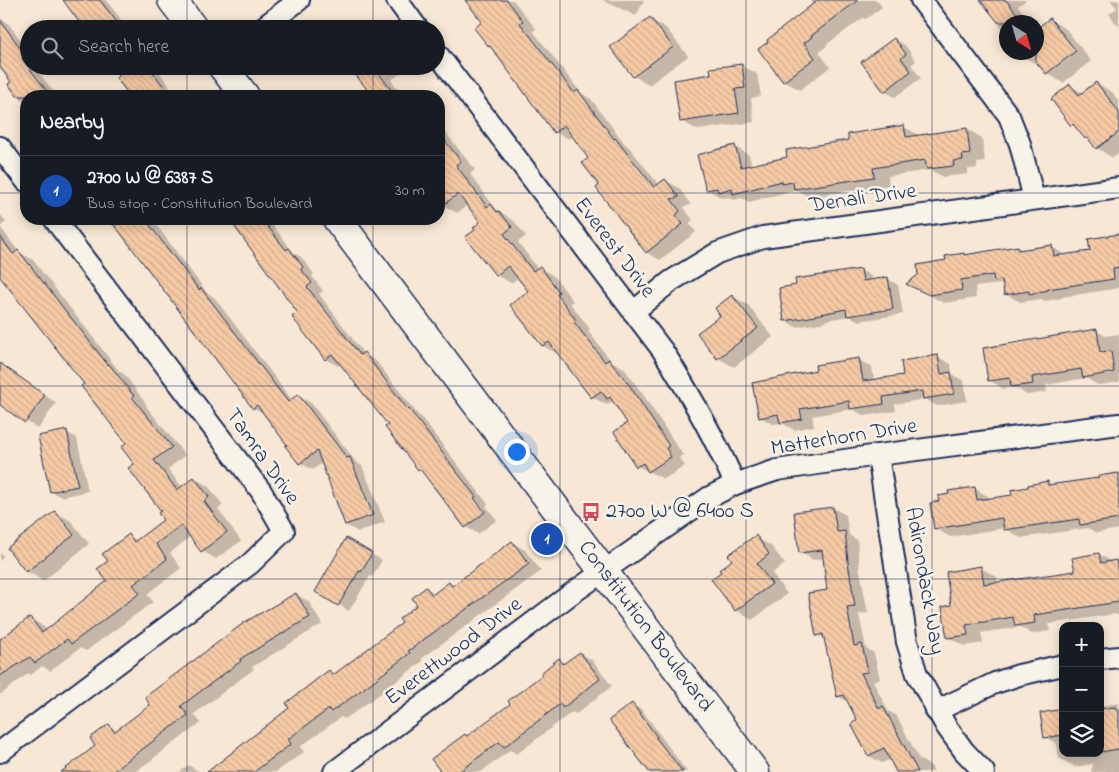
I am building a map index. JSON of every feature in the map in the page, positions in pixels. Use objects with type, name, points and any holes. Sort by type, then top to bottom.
[{"type":"main road","points":[[172,0],[187,20]]},
{"type":"main road","points":[[229,75],[240,90]]},
{"type":"main road","name":"Constitution Boulevard","points":[[343,225],[755,772]]},
{"type":"street","points":[[273,20],[299,0]]},
{"type":"street","points":[[397,0],[411,20]]},
{"type":"street","points":[[920,0],[1009,116],[1020,144],[1034,199]]},
{"type":"street","name":"Everest Drive","points":[[445,64],[663,351],[689,392],[722,454],[735,484]]},
{"type":"street","points":[[0,147],[20,174]]},
{"type":"street","name":"Denali Drive","points":[[633,312],[671,281],[717,253],[764,237],[1119,188]]},
{"type":"street","name":"Tamra Drive","points":[[0,752],[250,564],[284,531],[261,491],[59,225]]},
{"type":"street","name":"Matterhorn Drive","points":[[604,572],[708,498],[735,484],[777,470],[1119,424]]},
{"type":"street","name":"Adirondack Way","points":[[878,455],[907,642],[917,674],[936,711],[964,751],[984,772]]},
{"type":"street","name":"Everettwood Drive","points":[[334,772],[560,602],[604,572]]},
{"type":"street","points":[[1104,659],[1119,657]]},
{"type":"street","points":[[936,711],[995,683],[1019,675],[1059,666]]},
{"type":"building","points":[[63,0],[100,0],[115,20],[77,20]]},
{"type":"building","points":[[465,0],[507,0],[523,21],[520,23],[574,93],[578,90],[614,139],[654,187],[665,179],[679,197],[671,199],[680,211],[676,215],[683,224],[646,253],[596,188],[599,185],[582,163],[588,158],[564,125],[554,133],[490,46],[474,28],[482,22]]},
{"type":"building","points":[[818,0],[858,0],[804,43],[815,58],[783,82],[758,49]]},
{"type":"building","points":[[980,0],[1006,0],[1018,15],[999,15],[998,22]]},
{"type":"building","points":[[650,17],[673,47],[633,77],[610,47]]},
{"type":"building","points":[[1050,18],[1076,51],[1046,74],[1036,62],[1036,60],[1044,60],[1044,23]]},
{"type":"building","points":[[0,20],[20,48],[20,75],[35,75],[46,90],[20,90],[20,96],[17,96],[8,84],[11,82],[0,67]]},
{"type":"building","points":[[894,38],[906,54],[901,58],[911,71],[884,92],[861,62]]},
{"type":"building","points":[[742,64],[745,88],[735,89],[739,113],[680,122],[674,80],[711,74],[710,68]]},
{"type":"building","points":[[155,75],[166,90],[125,90],[116,78],[119,76]]},
{"type":"building","points":[[356,75],[380,75],[391,90],[367,90]]},
{"type":"building","points":[[1096,82],[1119,112],[1119,132],[1096,149],[1087,137],[1085,139],[1073,124],[1071,126],[1051,99],[1070,84],[1079,95]]},
{"type":"building","points":[[904,125],[906,137],[967,128],[970,154],[962,155],[963,160],[953,161],[954,166],[927,169],[925,160],[873,168],[874,177],[794,189],[793,182],[782,184],[782,181],[733,194],[732,188],[718,192],[717,188],[706,190],[697,155],[735,145],[741,167],[787,157],[786,150],[848,140],[848,134]]},
{"type":"building","points":[[445,141],[461,161],[456,165],[487,207],[491,204],[512,227],[504,234],[533,271],[540,266],[576,320],[574,322],[605,362],[609,359],[630,386],[669,446],[666,448],[671,457],[648,472],[643,463],[636,467],[614,432],[627,423],[610,397],[607,399],[601,391],[591,398],[549,342],[542,346],[510,305],[528,291],[508,266],[496,276],[465,237],[475,230],[473,228],[480,222],[458,194],[445,204]]},
{"type":"building","points":[[115,225],[150,225],[199,290],[201,288],[288,402],[298,394],[347,458],[350,457],[373,515],[345,525],[317,451],[299,464],[257,405],[253,409]]},
{"type":"building","points":[[233,225],[267,225],[286,250],[289,248],[303,267],[301,269],[312,283],[307,287],[360,355],[364,352],[476,497],[474,498],[485,512],[465,528],[385,427],[388,425],[332,354],[325,360],[292,317],[297,312]]},
{"type":"building","points":[[1119,234],[1119,267],[1113,268],[1114,279],[1048,289],[1029,294],[1029,291],[1004,295],[1002,280],[994,281],[993,275],[961,280],[962,290],[929,295],[906,284],[918,275],[917,265],[946,260],[945,256],[964,253],[964,255],[1018,246],[1018,250],[1052,245],[1054,256],[1090,251],[1088,239]]},
{"type":"building","points":[[0,236],[13,254],[18,250],[172,447],[154,460],[177,490],[194,477],[209,497],[204,501],[227,532],[201,552],[181,525],[156,544],[167,559],[133,585],[140,593],[71,644],[67,639],[35,663],[30,657],[0,676],[0,639],[30,617],[42,633],[107,581],[97,569],[108,561],[102,554],[129,534],[134,542],[163,520],[158,513],[161,511],[128,468],[134,464],[121,447],[126,443],[81,386],[84,384],[0,277]]},
{"type":"building","points":[[861,269],[863,281],[888,277],[893,309],[847,316],[846,309],[784,321],[779,288],[796,285],[795,279]]},
{"type":"building","points":[[732,295],[758,328],[717,359],[697,333],[720,316],[715,308]]},
{"type":"building","points":[[1097,329],[1100,352],[1111,351],[1114,372],[1083,378],[1081,369],[1032,377],[1033,384],[1011,387],[1010,378],[988,381],[983,348]]},
{"type":"building","points":[[938,355],[941,374],[951,372],[954,394],[923,399],[922,391],[883,397],[884,404],[850,409],[849,401],[800,409],[802,419],[780,423],[778,414],[759,418],[752,383],[816,370],[815,365],[859,358],[863,381],[903,375],[901,361]]},
{"type":"building","points":[[0,363],[45,395],[25,423],[0,405]]},
{"type":"building","points":[[67,430],[78,486],[50,492],[38,436]]},
{"type":"building","points":[[1119,473],[1119,519],[1080,525],[1079,519],[1004,530],[1002,518],[934,529],[930,503],[939,501],[938,496],[949,494],[948,491],[975,487],[977,500],[1012,495],[1011,490],[1048,481],[1048,485]]},
{"type":"building","points":[[833,507],[837,532],[845,531],[855,606],[847,607],[854,646],[862,644],[868,672],[861,673],[879,709],[883,706],[918,772],[896,772],[884,748],[868,756],[851,724],[857,720],[844,695],[837,697],[823,634],[816,636],[808,593],[827,590],[822,550],[799,553],[794,512]]},
{"type":"building","points":[[55,511],[74,535],[26,572],[7,548]]},
{"type":"building","points":[[756,535],[769,554],[757,564],[772,584],[735,611],[711,579],[721,572],[719,570],[732,560],[728,555]]},
{"type":"building","points":[[346,538],[372,553],[338,606],[315,592]]},
{"type":"building","points":[[512,541],[529,564],[408,651],[410,653],[363,689],[331,712],[329,709],[288,739],[291,744],[254,772],[207,772],[289,708],[286,703],[329,670],[333,675],[402,623],[399,619],[417,605],[412,598],[426,587],[432,595],[449,582],[452,586]]},
{"type":"building","points":[[1099,553],[1101,563],[1116,560],[1119,579],[1119,602],[1034,615],[1035,623],[1015,626],[1013,617],[966,625],[968,635],[947,638],[942,607],[951,605],[946,572],[981,566],[984,584],[1075,571],[1072,558]]},
{"type":"building","points":[[296,593],[310,617],[240,659],[241,661],[181,706],[188,715],[112,772],[61,772],[95,746],[90,738],[109,724],[114,732],[150,705],[145,697],[245,622]]},
{"type":"building","points":[[580,652],[600,679],[563,708],[560,704],[504,747],[499,742],[459,772],[441,772],[431,759],[465,734],[467,736],[510,704],[508,701],[542,675],[541,673],[559,658],[563,664]]},
{"type":"building","points":[[632,703],[656,738],[683,772],[649,772],[609,720]]},
{"type":"building","points":[[1115,707],[1116,710],[1119,710],[1119,749],[1104,751],[1104,708]]},
{"type":"building","points":[[1059,710],[1059,736],[1044,738],[1040,713]]},
{"type":"place","name":"2700 W @ 6400 S","points":[[591,512]]},
{"type":"place","name":"2700 W @ 6387 S","points":[[547,539]]}]
